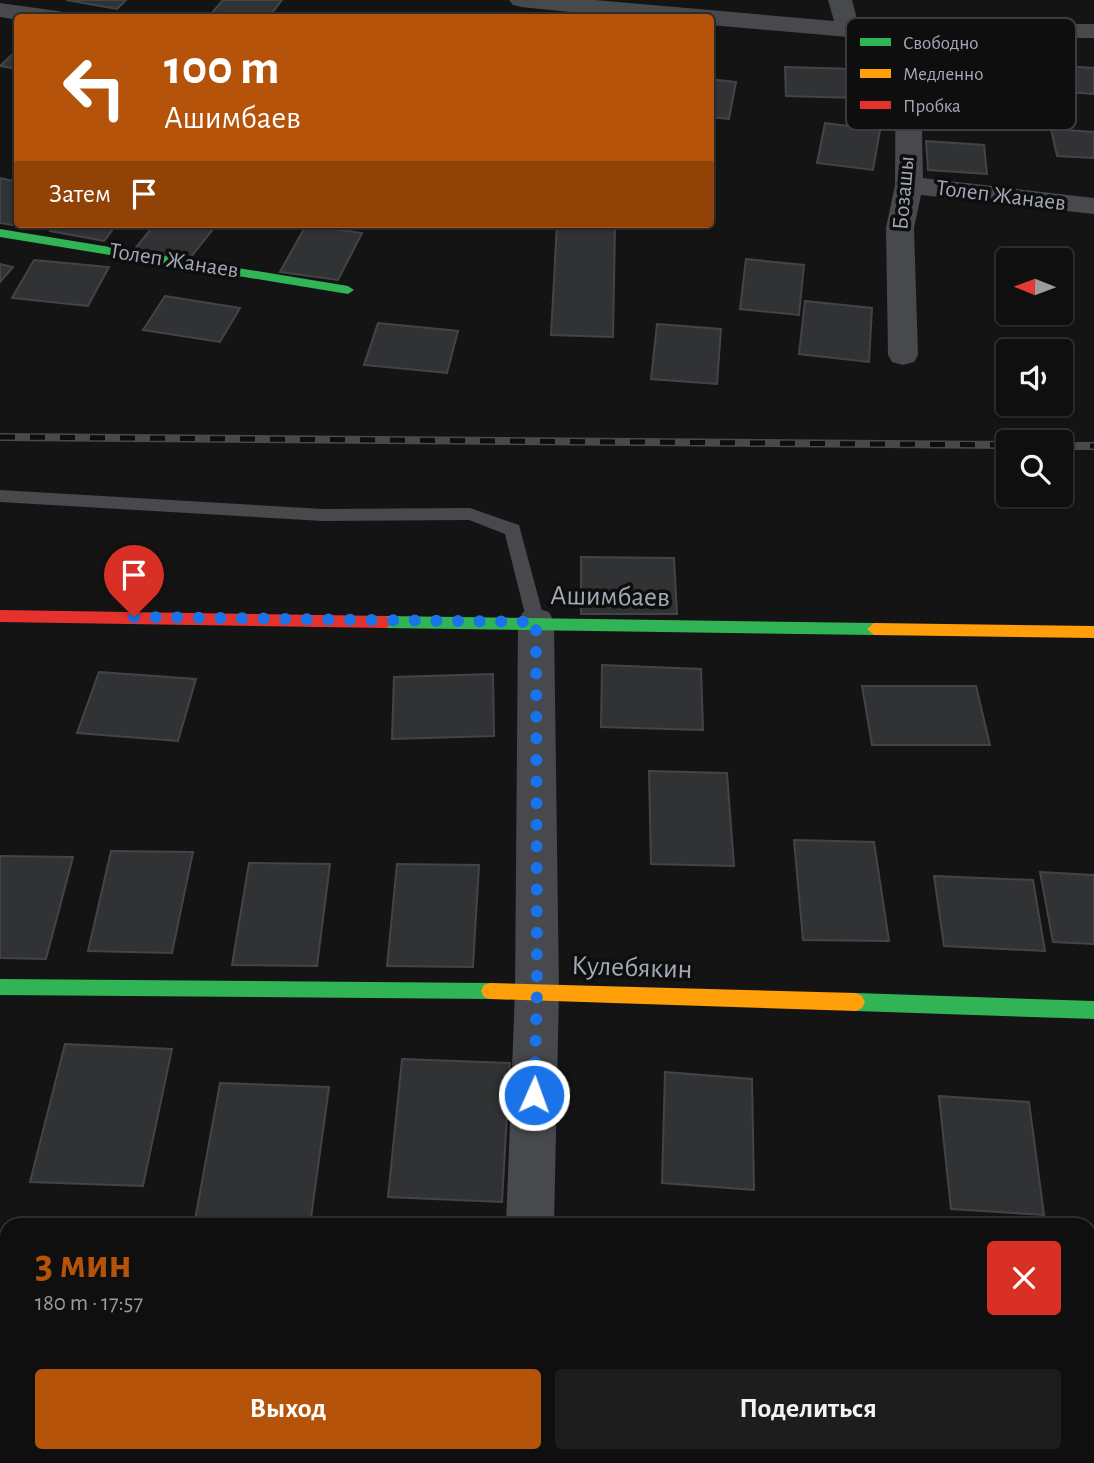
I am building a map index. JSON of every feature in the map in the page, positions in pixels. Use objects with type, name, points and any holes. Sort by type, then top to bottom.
[{"type":"street","points":[[521,0],[667,14]]},
{"type":"street","points":[[840,0],[846,22]]},
{"type":"street","points":[[1047,18],[1094,9]]},
{"type":"street","points":[[0,10],[29,14]]},
{"type":"street","points":[[714,18],[846,30]]},
{"type":"street","points":[[1076,31],[1094,31]]},
{"type":"street","name":"Бозашы","points":[[903,355],[900,228],[909,185],[913,130]]},
{"type":"street","name":"Толеп Жанаев","points":[[909,185],[1094,206]]},
{"type":"street","name":"Толеп Жанаев","points":[[0,233],[348,290]]},
{"type":"street","name":"Ашимбаев","points":[[0,616],[1094,632]]},
{"type":"street","points":[[530,1218],[537,992],[536,622]]},
{"type":"street","name":"Кулебякин","points":[[0,987],[537,992],[1094,1010]]},
{"type":"lane","points":[[0,496],[323,515],[470,514],[513,530],[536,622]]},
{"type":"building","points":[[66,0],[126,0],[117,9]]},
{"type":"building","points":[[223,0],[282,0],[271,14],[211,14]]},
{"type":"building","points":[[14,53],[14,68],[0,66]]},
{"type":"building","points":[[785,67],[846,69],[846,98],[786,96]]},
{"type":"building","points":[[1076,67],[1094,68],[1094,94],[1076,93]]},
{"type":"building","points":[[714,79],[736,82],[729,119],[714,117]]},
{"type":"building","points":[[825,123],[846,126],[846,130],[880,130],[873,170],[817,163]]},
{"type":"building","points":[[1051,130],[1094,132],[1094,158],[1057,156]]},
{"type":"building","points":[[926,141],[984,145],[987,174],[928,170]]},
{"type":"building","points":[[0,178],[14,181],[14,224],[0,223]]},
{"type":"building","points":[[53,228],[114,228],[104,241],[50,231]]},
{"type":"building","points":[[152,228],[214,228],[187,262],[134,250]]},
{"type":"building","points":[[304,228],[362,233],[338,280],[280,272]]},
{"type":"building","points":[[557,228],[615,228],[613,337],[551,335]]},
{"type":"building","points":[[746,259],[804,265],[799,315],[740,309]]},
{"type":"building","points":[[34,260],[109,267],[88,306],[12,298]]},
{"type":"building","points":[[0,264],[13,267],[0,282]]},
{"type":"building","points":[[165,296],[240,308],[220,342],[143,330]]},
{"type":"building","points":[[805,301],[872,308],[869,362],[799,354]]},
{"type":"building","points":[[378,323],[458,331],[447,373],[364,365]]},
{"type":"building","points":[[657,324],[721,329],[717,384],[651,379]]},
{"type":"building","points":[[581,557],[674,558],[677,614],[581,614]]},
{"type":"building","points":[[602,665],[701,669],[703,730],[601,727]]},
{"type":"building","points":[[99,672],[196,679],[178,741],[77,733]]},
{"type":"building","points":[[493,674],[494,736],[392,739],[394,677]]},
{"type":"building","points":[[862,686],[976,686],[990,745],[872,745]]},
{"type":"building","points":[[649,771],[727,773],[734,866],[651,864]]},
{"type":"building","points":[[794,840],[874,842],[889,941],[803,940]]},
{"type":"building","points":[[111,851],[193,852],[172,953],[88,951]]},
{"type":"building","points":[[0,856],[73,857],[46,959],[0,958]]},
{"type":"building","points":[[249,863],[330,864],[317,966],[232,965]]},
{"type":"building","points":[[397,864],[479,865],[473,967],[387,966]]},
{"type":"building","points":[[1040,872],[1094,875],[1094,944],[1053,942]]},
{"type":"building","points":[[934,876],[1033,880],[1045,951],[944,946]]},
{"type":"building","points":[[65,1044],[172,1049],[143,1186],[30,1182]]},
{"type":"building","points":[[402,1059],[510,1063],[502,1202],[388,1197]]},
{"type":"building","points":[[665,1072],[752,1079],[754,1190],[662,1183]]},
{"type":"building","points":[[220,1083],[329,1087],[311,1218],[195,1218]]},
{"type":"building","points":[[939,1096],[1029,1102],[1044,1215],[951,1209]]},
{"type":"railway","points":[[0,437],[996,445]]},
{"type":"railway","points":[[1073,446],[1094,446]]},
{"type":"traffic: fast","points":[[0,233],[348,290]]},
{"type":"traffic: fast","points":[[386,622],[874,629]]},
{"type":"traffic: fast","points":[[0,987],[490,991]]},
{"type":"traffic: fast","points":[[856,1002],[1094,1010]]},
{"type":"traffic: slow","points":[[874,629],[1094,632]]},
{"type":"traffic: slow","points":[[490,991],[856,1002]]},
{"type":"traffic: jam","points":[[0,616],[386,622]]},
{"type":"route","points":[[134,617],[536,622],[537,992],[534,1095]]}]
